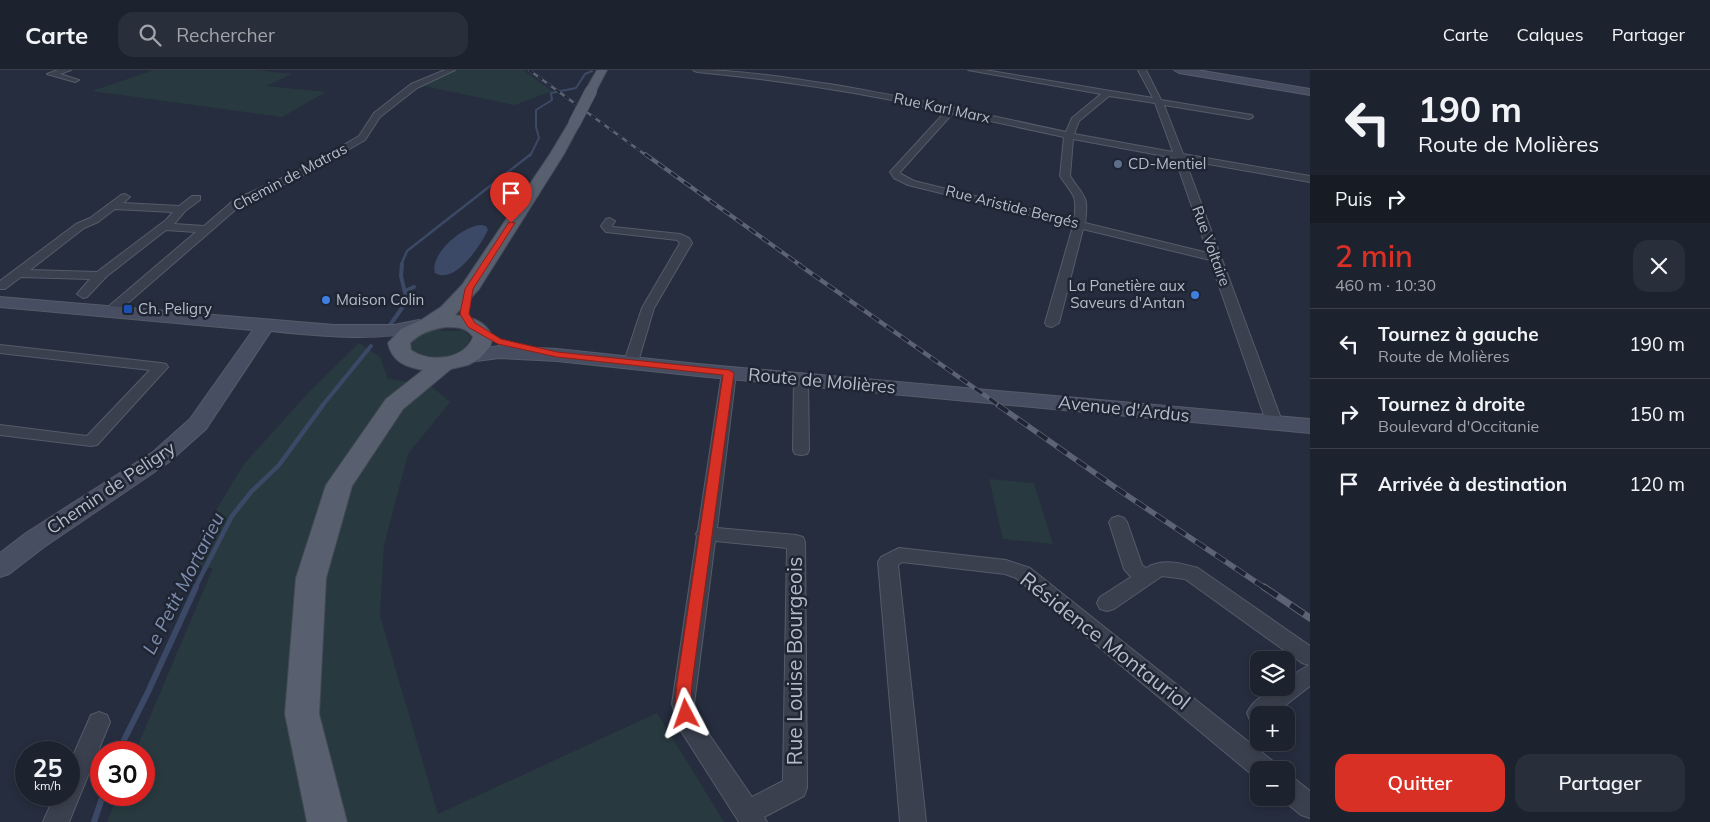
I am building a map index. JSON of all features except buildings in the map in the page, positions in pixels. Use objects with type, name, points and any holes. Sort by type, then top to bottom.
[{"type":"main road","points":[[326,822],[302,714],[311,578],[340,485],[394,404],[408,371],[399,344],[402,339],[448,310],[469,289],[557,154],[602,70]]},
{"type":"main road","points":[[1179,70],[1310,92]]},
{"type":"main road","points":[[334,331],[386,343],[402,355],[425,364],[444,364],[469,356],[480,347],[483,337],[465,314],[469,289]]},
{"type":"main road","points":[[0,294],[109,312],[334,331],[388,331],[446,321],[476,328]]},
{"type":"main road","name":"Chemin de Peligry","points":[[0,567],[35,540],[161,457],[180,441],[198,424],[265,326]]},
{"type":"main road","name":"Route de Molières","points":[[476,328],[498,342],[557,354]]},
{"type":"main road","name":"Route de Molières","points":[[469,356],[499,352],[557,354],[729,373],[939,392]]},
{"type":"main road","points":[[394,404],[444,364]]},
{"type":"main road","name":"Avenue d'Ardus","points":[[939,392],[1310,426]]},
{"type":"street","points":[[67,70],[51,74],[75,80]]},
{"type":"street","name":"Chemin de Matras","points":[[109,312],[238,202],[309,169],[362,138],[377,115],[414,86],[451,70]]},
{"type":"street","name":"Rue Karl Marx","points":[[697,70],[779,78],[952,109],[1069,135],[1179,156],[1310,179]]},
{"type":"street","points":[[972,70],[1250,117]]},
{"type":"street","name":"Rue Voltaire","points":[[1142,70],[1158,102],[1179,156],[1275,424]]},
{"type":"street","points":[[1052,323],[1079,223],[1082,204],[1080,195],[1072,187],[1066,176],[1069,135],[1075,120],[1106,94]]},
{"type":"street","name":"Rue Aristide Bergés","points":[[952,109],[894,172],[897,176],[911,183],[1216,258]]},
{"type":"street","points":[[0,294],[19,273],[80,226],[94,220],[125,197]]},
{"type":"street","points":[[83,294],[100,276],[164,227],[181,209],[196,198]]},
{"type":"street","points":[[113,206],[181,209]]},
{"type":"street","points":[[610,221],[606,226],[610,230],[680,237],[686,243],[648,308],[631,362]]},
{"type":"street","points":[[164,227],[206,228]]},
{"type":"street","points":[[19,273],[100,276]]},
{"type":"street","points":[[0,349],[161,367],[92,441],[0,430]]},
{"type":"street","points":[[729,373],[705,534],[683,704],[689,724],[751,817]]},
{"type":"street","points":[[801,379],[801,450]]},
{"type":"street","points":[[1118,522],[1134,569],[1145,578]]},
{"type":"street","name":"Rue Louise Bourgeois","points":[[705,534],[796,542],[794,788],[751,817]]},
{"type":"street","name":"Résidence Montauriol","points":[[913,822],[888,562],[899,556],[1006,568],[1023,573],[1254,761]]},
{"type":"street","points":[[1108,603],[1159,569],[1191,573],[1310,657]]},
{"type":"street","points":[[1267,706],[1310,674]]},
{"type":"street","points":[[80,766],[99,722]]},
{"type":"street","points":[[1295,794],[1310,806]]},
{"type":"street","points":[[56,822],[63,806]]},
{"type":"shaded area","points":[[154,70],[255,70],[292,74],[266,86],[326,92],[282,117],[92,91]]},
{"type":"shaded area","points":[[457,70],[523,70],[552,91],[515,105],[424,86]]},
{"type":"shaded area","points":[[434,328],[445,331],[463,330],[470,336],[469,344],[457,354],[443,357],[428,357],[413,352],[410,344],[415,336]]},
{"type":"shaded area","points":[[359,343],[380,357],[388,379],[430,385],[450,402],[408,454],[384,545],[380,616],[438,814],[657,713],[724,822],[107,822],[114,806],[155,806],[155,741],[140,741],[213,568],[185,569],[201,535],[244,464],[308,393]]},
{"type":"shaded area","points":[[989,479],[1034,483],[1053,544],[1003,539]]},
{"type":"water","points":[[474,226],[486,226],[488,230],[466,262],[451,274],[435,273],[437,257],[442,249],[457,235]]},
{"type":"waterway","name":"Le Petit Mortarieu","points":[[531,154],[539,138],[536,127],[536,110],[552,100],[551,93],[576,88],[585,74],[592,71]]},
{"type":"waterway","name":"Le Petit Mortarieu","points":[[401,265],[407,251],[531,154]]},
{"type":"waterway","name":"Le Petit Mortarieu","points":[[390,325],[407,301],[401,276],[402,264]]},
{"type":"waterway","points":[[405,291],[414,287]]},
{"type":"waterway","name":"Le Petit Mortarieu","points":[[322,406],[371,346]]},
{"type":"waterway","name":"Le Petit Mortarieu","points":[[195,588],[232,516],[251,492],[279,465],[323,405]]},
{"type":"waterway","name":"Le Petit Mortarieu","points":[[124,741],[196,587]]},
{"type":"waterway","name":"Le Petit Mortarieu","points":[[94,822],[99,806]]},
{"type":"railway","points":[[529,70],[647,156]]},
{"type":"railway","points":[[645,154],[800,265]]},
{"type":"railway","points":[[798,264],[1000,406]]},
{"type":"railway","points":[[998,405],[1119,490],[1265,588]]},
{"type":"railway","points":[[1264,587],[1310,618]]},
{"type":"place","name":"CD-Mentiel","points":[[1118,164]]},
{"type":"place","name":"La Panetière aux Saveurs d'Antan","points":[[1195,295]]},
{"type":"place","name":"Maison Colin","points":[[326,300]]},
{"type":"place","name":"Ch. Peligry","points":[[128,309]]},
{"type":"route","points":[[511,223],[469,289],[465,310],[466,318],[481,332],[498,342],[557,354],[729,373],[685,683],[683,704],[686,714]]}]
